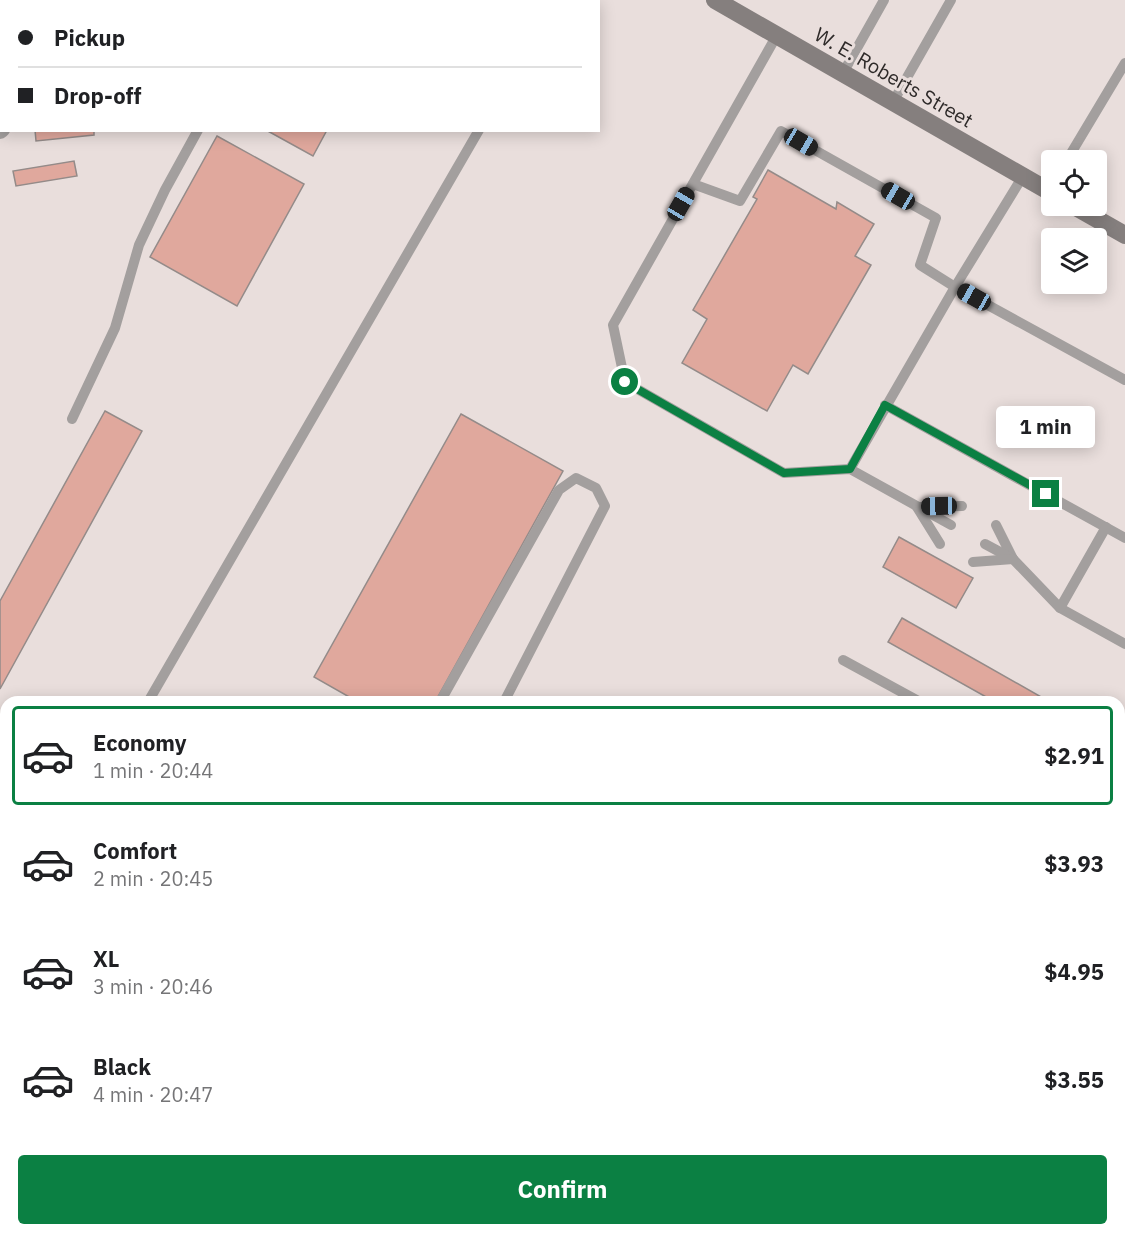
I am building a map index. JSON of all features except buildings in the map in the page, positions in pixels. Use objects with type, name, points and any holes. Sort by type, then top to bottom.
[{"type":"street","name":"W. E. Roberts Street","points":[[718,1],[1041,185]]},
{"type":"street","points":[[1092,216],[1125,235]]},
{"type":"lane","points":[[843,73],[884,0]]},
{"type":"lane","points":[[893,102],[951,0]]},
{"type":"lane","points":[[777,35],[613,325],[625,382],[784,473],[850,469],[951,525]]},
{"type":"lane","points":[[1073,150],[1125,63]]},
{"type":"lane","points":[[693,184],[740,201],[782,131],[936,218],[920,265],[1125,380]]},
{"type":"lane","points":[[72,420],[115,328],[139,245],[165,190],[197,132]]},
{"type":"lane","points":[[151,696],[478,132]]},
{"type":"lane","points":[[850,469],[955,286],[1023,176]]},
{"type":"lane","points":[[885,405],[1125,538]]},
{"type":"lane","points":[[443,696],[559,490],[576,478],[596,488],[605,506],[507,696]]},
{"type":"lane","points":[[916,507],[962,506]]},
{"type":"lane","points":[[916,507],[940,544]]},
{"type":"lane","points":[[996,525],[1013,559],[1060,608],[1125,644]]},
{"type":"lane","points":[[1060,608],[1106,527]]},
{"type":"lane","points":[[985,544],[1013,559]]},
{"type":"lane","points":[[973,562],[1013,559]]},
{"type":"lane","points":[[843,660],[909,696]]},
{"type":"route","points":[[625,382],[784,473],[850,469],[885,405],[1046,494]]}]
